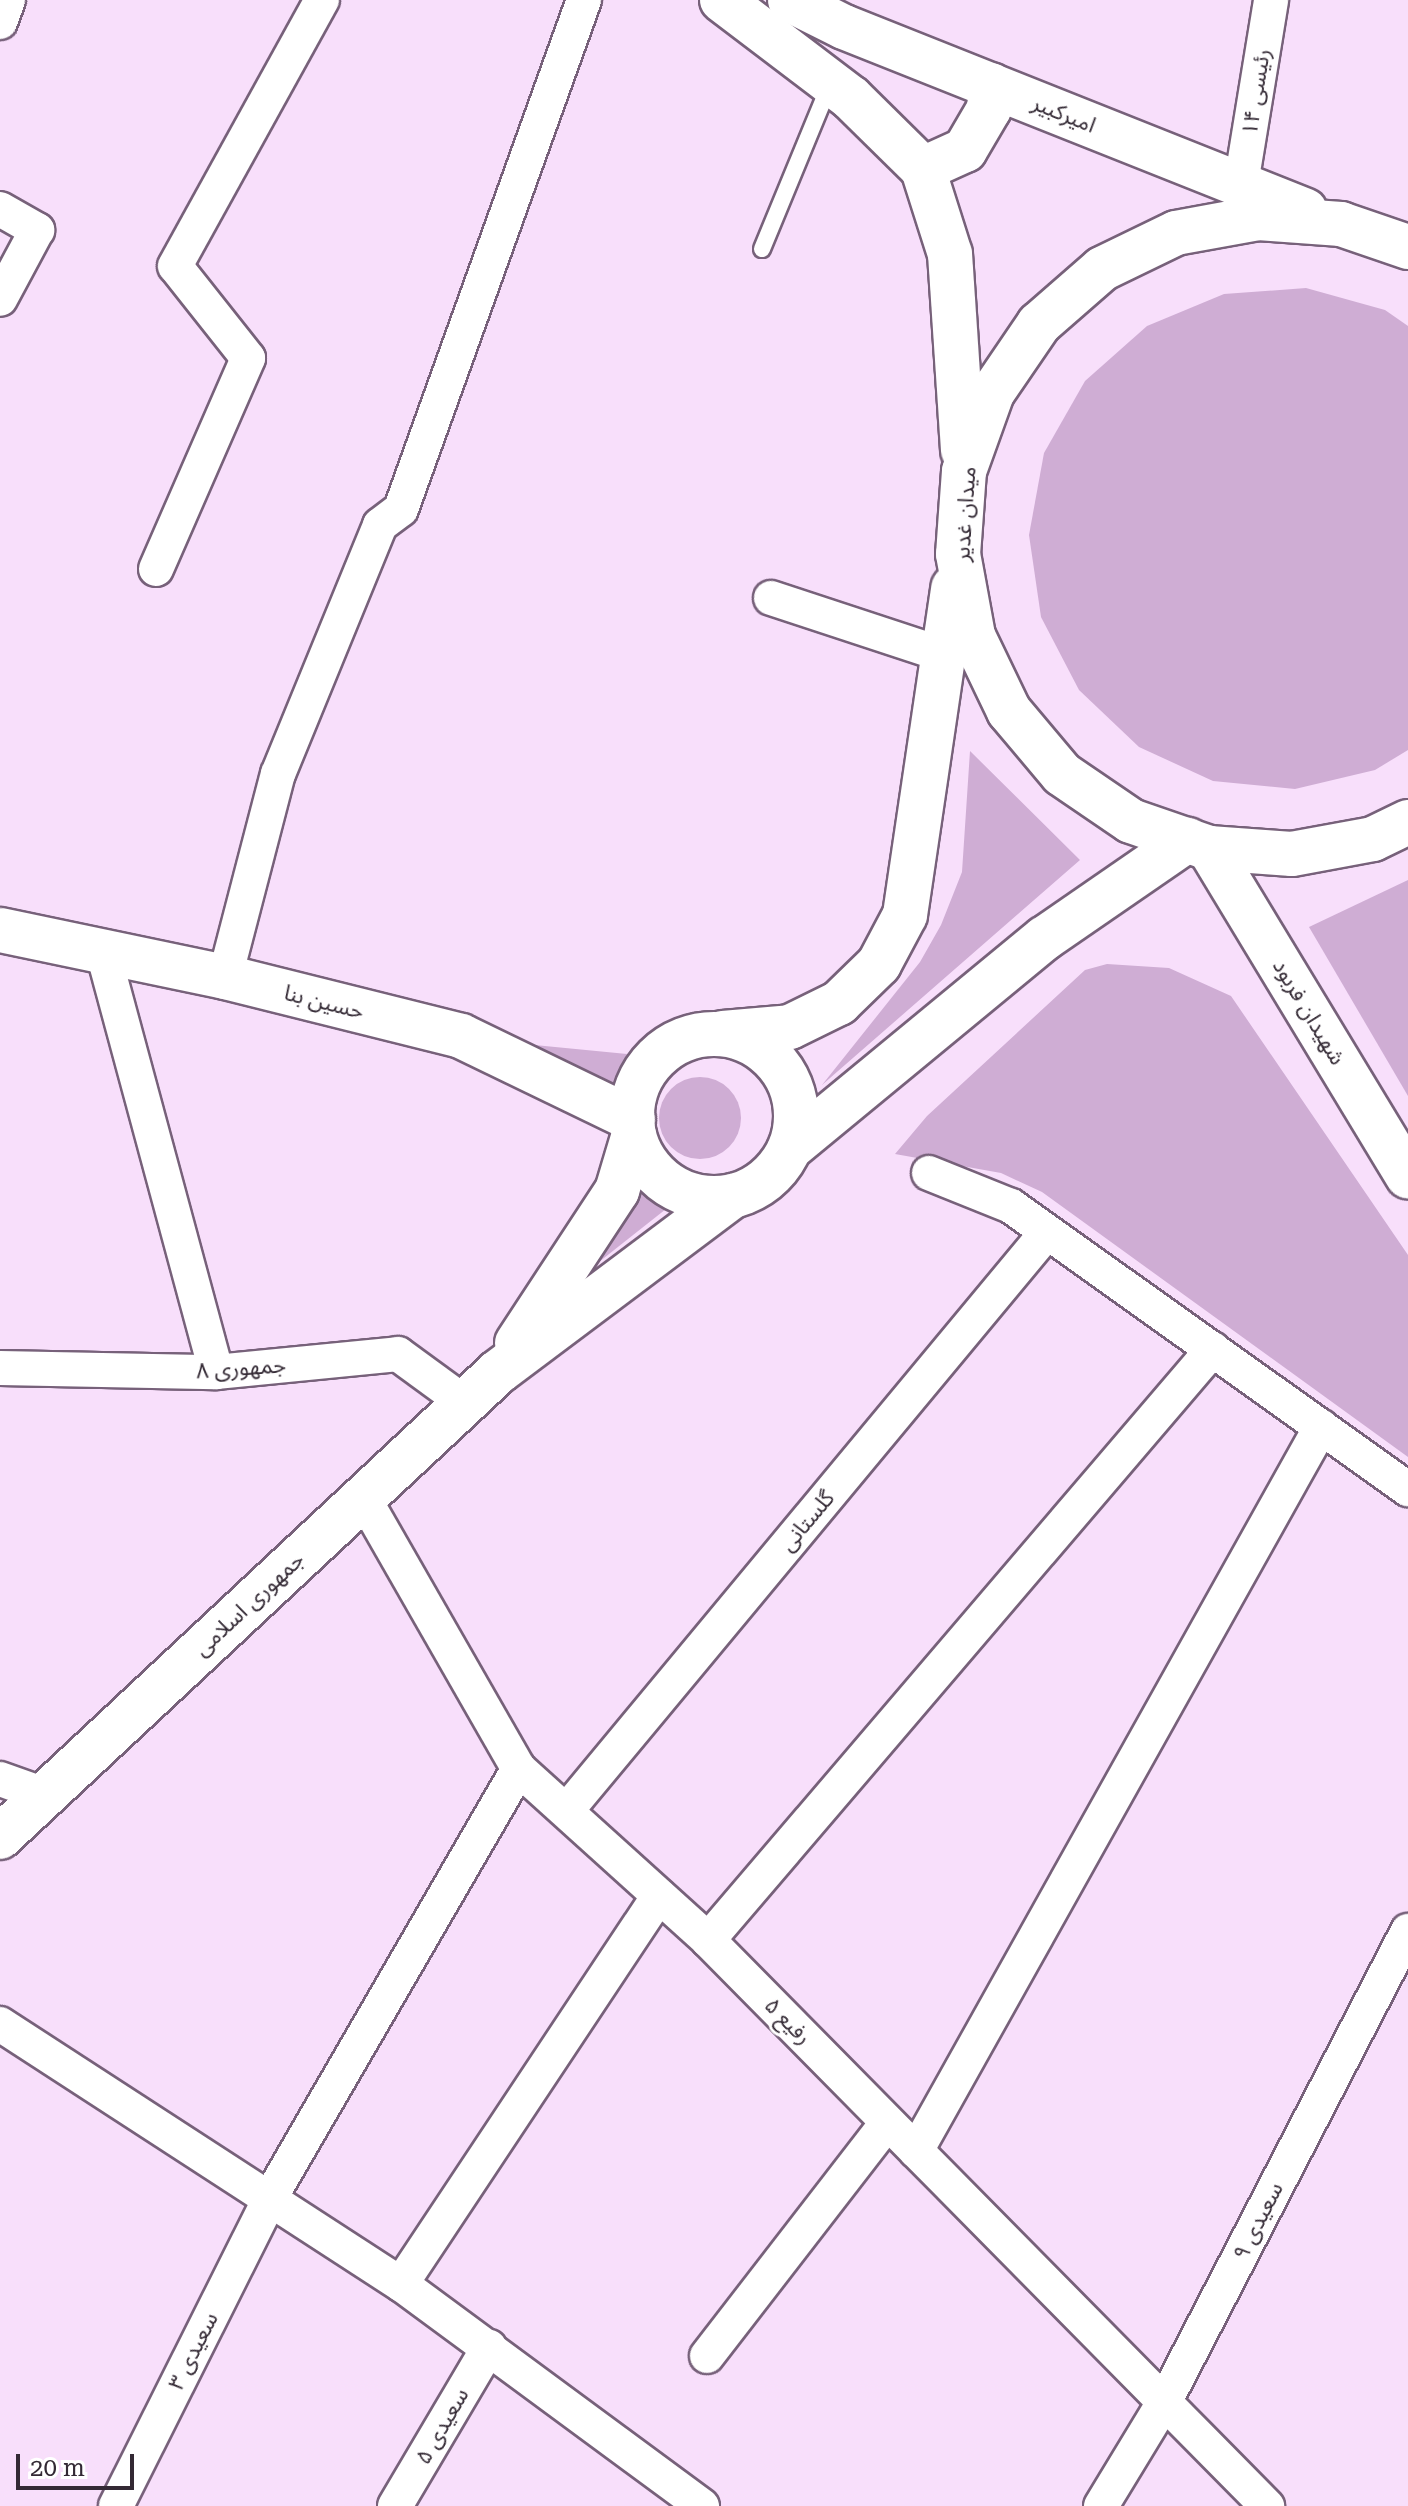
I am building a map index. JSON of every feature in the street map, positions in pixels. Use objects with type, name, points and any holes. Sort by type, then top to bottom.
[{"type":"street","points":[[0,20],[8,0]]},
{"type":"street","points":[[156,569],[248,358],[175,266],[322,0]]},
{"type":"street","points":[[225,977],[278,774],[380,525],[401,509],[584,0]]},
{"type":"street","points":[[722,0],[830,83],[923,169],[950,254],[964,471]]},
{"type":"street","name":"امیرکبیر","points":[[790,0],[847,14],[991,85],[1341,224]]},
{"type":"street","name":"رئیسی ۱۴","points":[[1241,184],[1271,0]]},
{"type":"street","points":[[923,169],[965,150],[989,109],[991,85]]},
{"type":"street","points":[[0,209],[37,230],[0,299]]},
{"type":"street","name":"میدان غدیر","points":[[1408,247],[1341,224],[1245,220],[1176,233],[1102,269],[1039,324],[992,393],[964,471],[958,554],[973,636],[1009,711],[1062,774],[1131,821],[1198,844],[1292,854],[1373,839],[1408,822]]},
{"type":"street","points":[[498,1372],[617,1191],[633,1126],[639,1083],[653,1061],[673,1044],[723,1033],[790,1027],[839,1003],[879,964],[905,915],[958,554]]},
{"type":"street","points":[[771,598],[944,655]]},
{"type":"street","points":[[790,1148],[1045,938],[1198,844]]},
{"type":"street","name":"شهيدان فربود","points":[[1198,844],[1408,1176]]},
{"type":"street","name":"حسین بنا","points":[[1,931],[225,977],[461,1036],[633,1126]]},
{"type":"street","points":[[103,952],[216,1372]]},
{"type":"street","points":[[498,1372],[732,1196],[776,1171],[790,1148],[796,1123],[785,1074],[769,1054],[747,1040],[723,1033]]},
{"type":"street","points":[[633,1126],[643,1158],[670,1184],[706,1198],[732,1196]]},
{"type":"street","points":[[929,1173],[1011,1206],[1408,1489]]},
{"type":"street","name":"گلستانی","points":[[567,1810],[1047,1232]]},
{"type":"street","points":[[708,1940],[1213,1349]]},
{"type":"street","name":"جمهوری ۸","points":[[0,1368],[216,1372],[398,1354],[465,1403]]},
{"type":"street","name":"جمهوری اسلامی","points":[[0,1837],[498,1372]]},
{"type":"street","points":[[916,2151],[1321,1427]]},
{"type":"street","name":"رفیع ۵","points":[[363,1497],[519,1769],[708,1940],[887,2123],[1166,2399],[1267,2506]]},
{"type":"street","name":"سعیدی ۳","points":[[116,2506],[271,2196],[519,1769]]},
{"type":"street","points":[[0,1779],[45,1795]]},
{"type":"street","points":[[401,2284],[659,1896]]},
{"type":"street","name":"سعیدی ۹","points":[[1101,2506],[1166,2399],[1408,1931]]},
{"type":"street","points":[[0,2024],[271,2196],[401,2284],[699,2505]]},
{"type":"street","points":[[707,2356],[887,2123]]},
{"type":"street","name":"سعیدی ۵","points":[[395,2506],[489,2347]]},
{"type":"lane","points":[[762,249],[830,83]]},
{"type":"shaded area","points":[[1306,288],[1385,310],[1408,326],[1408,750],[1375,770],[1295,789],[1213,781],[1139,747],[1079,690],[1041,617],[1029,535],[1044,453],[1085,381],[1147,326],[1224,294]]},
{"type":"shaded area","points":[[970,751],[1080,860],[822,1085],[920,962],[941,925],[962,872]]},
{"type":"shaded area","points":[[1408,880],[1408,1096],[1309,927]]},
{"type":"shaded area","points":[[1107,964],[1169,968],[1231,996],[1408,1255],[1408,1457],[1042,1192],[1001,1173],[895,1154],[927,1116],[1085,970]]},
{"type":"shaded area","points":[[514,1043],[627,1054],[609,1096]]},
{"type":"shaded area","points":[[700,1077],[716,1080],[729,1089],[738,1102],[741,1118],[738,1134],[729,1147],[716,1156],[700,1159],[684,1156],[671,1147],[662,1134],[659,1118],[662,1102],[671,1089],[684,1080]]},
{"type":"shaded area","points":[[637,1182],[666,1209],[585,1273],[620,1228],[635,1201]]}]
